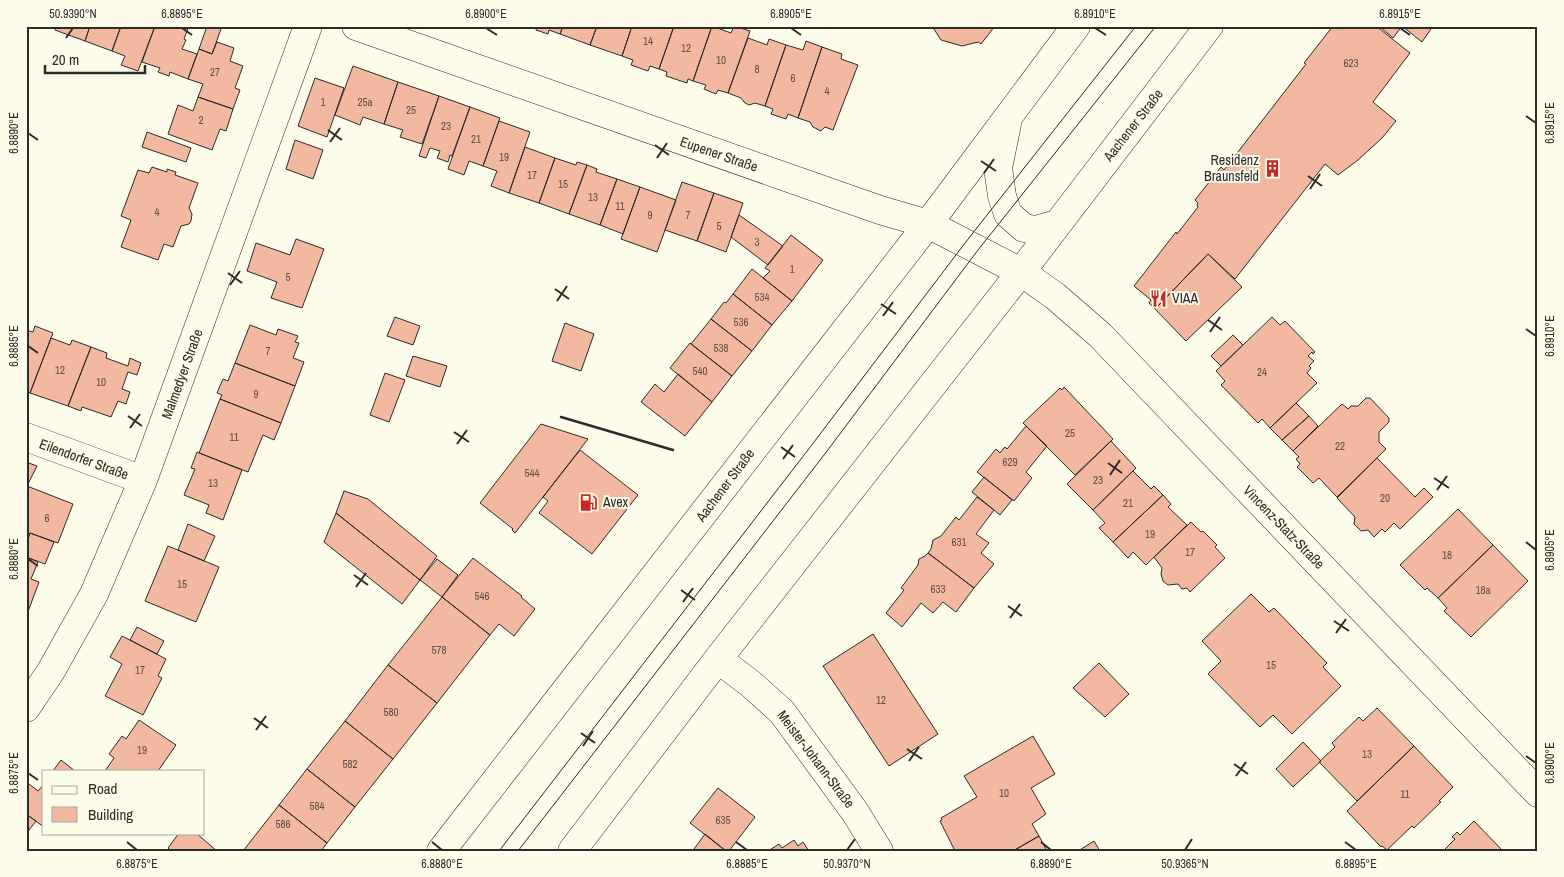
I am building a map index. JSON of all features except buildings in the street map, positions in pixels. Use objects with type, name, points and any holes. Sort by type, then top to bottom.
[{"type":"street","name":"Malmedyer Straße","points":[[26,708],[51,671],[94,594],[143,480],[308,26]]},
{"type":"street","name":"Eupener Straße","points":[[356,26],[880,210],[928,224],[1021,272]]},
{"type":"street","name":"Aachener Straße","points":[[441,851],[928,224],[1076,26]]},
{"type":"street","name":"Aachener Straße","points":[[572,851],[718,659],[1021,272],[1209,26]]},
{"type":"street","name":"Aachener Straße","points":[[1008,118],[998,168],[1002,196],[1008,214],[1024,228],[1036,230],[1057,224]]},
{"type":"street","name":"Vincenz-Statz-Straße","points":[[1021,272],[1055,296],[1100,335],[1538,793]]},
{"type":"street","name":"Eilendorfer Straße","points":[[26,437],[143,480]]},
{"type":"street","name":"Meister-Johann-Straße","points":[[718,659],[751,684],[782,712],[855,812],[878,851]]},
{"type":"tram line","points":[[499,851],[965,243],[1136,26]]},
{"type":"tram line","points":[[518,851],[824,455],[978,250],[1156,26]]},
{"type":"wall","points":[[561,417],[673,450]]},
{"type":"place","name":"Residenz Braunsfeld","points":[[1273,168]]},
{"type":"place","name":"VIAA","points":[[1158,298]]},
{"type":"place","name":"Avex","points":[[589,502]]}]
